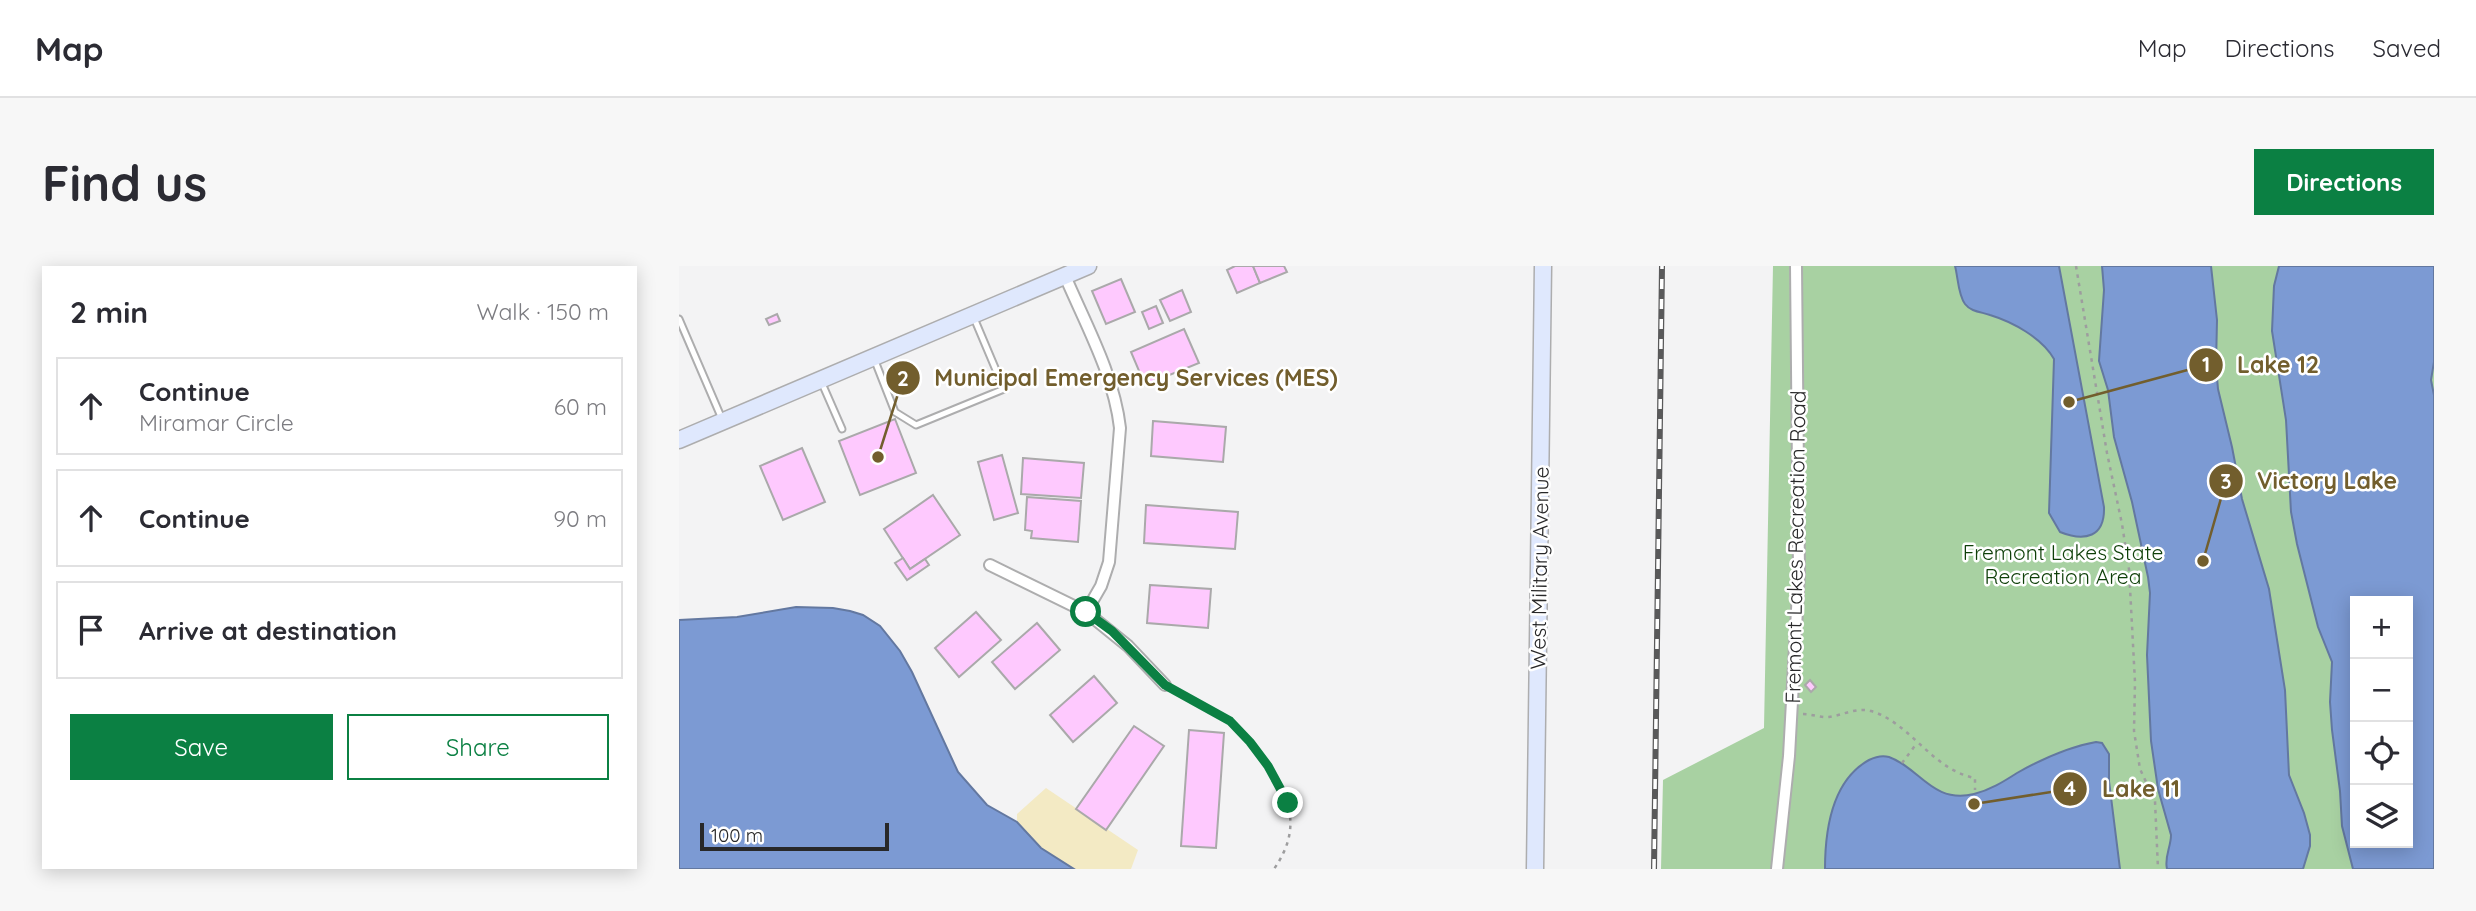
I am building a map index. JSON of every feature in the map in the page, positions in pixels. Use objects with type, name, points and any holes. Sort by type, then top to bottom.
[{"type":"street","points":[[679,440],[1088,266]]},
{"type":"street","name":"West Military Avenue","points":[[1535,869],[1543,266]]},
{"type":"street","name":"Fremont Lakes Recreation Road","points":[[1777,869],[1797,639],[1800,525],[1796,266]]},
{"type":"street","points":[[1065,276],[1114,397],[1119,428],[1110,555],[1106,575],[1086,612]]},
{"type":"street","points":[[990,565],[1086,612],[1112,631],[1165,685]]},
{"type":"lane","points":[[873,358],[895,412],[916,425],[1004,389],[973,315]]},
{"type":"lane","points":[[679,319],[723,422]]},
{"type":"lane","points":[[821,380],[842,429]]},
{"type":"path","points":[[2076,266],[2106,453],[2129,569],[2135,682],[2134,731],[2140,769],[2155,801],[2158,869]]},
{"type":"path","points":[[1165,685],[1230,721],[1250,742],[1282,788],[1291,813],[1289,838],[1274,869]]},
{"type":"path","points":[[1792,714],[1816,714],[1824,717],[1868,710],[1884,717],[1948,768],[1975,778],[1975,790]]},
{"type":"path","points":[[1902,762],[1917,743]]},
{"type":"green space","name":"Fremont Lakes State Recreation Area","points":[[1773,266],[2434,266],[2434,869],[1661,869],[1663,780],[1764,728]]},
{"type":"sand","points":[[1046,788],[1138,850],[1131,869],[1074,869],[1041,848],[1017,822],[1017,814]]},
{"type":"water","points":[[1955,266],[2059,266],[2104,507],[2101,525],[2092,534],[2078,537],[2060,532],[2049,513],[2054,359],[2042,344],[2026,332],[2008,322],[1967,307],[1961,296]]},
{"type":"water","points":[[2102,266],[2211,266],[2217,320],[2218,389],[2242,499],[2269,589],[2285,690],[2289,775],[2310,835],[2310,846],[2303,869],[2167,869],[2171,835],[2158,789],[2151,741],[2147,655],[2150,593],[2148,577],[2132,502],[2114,437],[2108,390],[2099,361],[2104,290]]},
{"type":"water","points":[[2279,266],[2434,266],[2434,362],[2431,380],[2434,395],[2434,869],[2353,869],[2342,826],[2332,730],[2332,662],[2318,627],[2291,512],[2286,420],[2272,331],[2274,286]]},
{"type":"water","points":[[796,607],[850,611],[863,615],[880,626],[900,651],[912,672],[958,772],[987,805],[1017,822],[1041,848],[1074,869],[679,869],[679,620],[737,617]]},
{"type":"water","points":[[2096,742],[2102,743],[2109,754],[2109,781],[2120,869],[1825,869],[1829,823],[1838,794],[1856,769],[1869,760],[1889,757],[1900,762],[1937,790],[1960,796],[1985,790],[2046,758]]},
{"type":"building","points":[[1235,266],[1253,266],[1260,283],[1237,293],[1227,270]]},
{"type":"building","points":[[1253,266],[1284,266],[1287,272],[1260,283]]},
{"type":"building","points":[[1121,279],[1135,312],[1106,324],[1092,291]]},
{"type":"building","points":[[1182,290],[1191,312],[1170,321],[1160,300]]},
{"type":"building","points":[[1156,306],[1163,323],[1149,329],[1142,312]]},
{"type":"building","points":[[777,314],[780,321],[769,325],[766,319]]},
{"type":"building","points":[[1184,329],[1199,363],[1145,385],[1131,352]]},
{"type":"building","points":[[895,419],[916,473],[860,495],[839,441]]},
{"type":"building","points":[[1153,421],[1226,427],[1223,462],[1151,456]]},
{"type":"building","points":[[802,448],[825,502],[783,520],[760,466]]},
{"type":"building","points":[[1002,455],[1018,513],[994,520],[978,462]]},
{"type":"building","points":[[1023,458],[1084,463],[1081,498],[1021,494]]},
{"type":"building","points":[[933,495],[960,535],[910,569],[884,529]]},
{"type":"building","points":[[1027,497],[1081,501],[1078,542],[1031,538],[1032,531],[1025,530]]},
{"type":"building","points":[[1146,505],[1238,512],[1235,549],[1144,543]]},
{"type":"building","points":[[903,558],[910,569],[925,559],[929,565],[907,580],[895,563]]},
{"type":"building","points":[[1150,585],[1211,589],[1208,628],[1147,623]]},
{"type":"building","points":[[976,612],[1001,640],[959,677],[935,648]]},
{"type":"building","points":[[1037,623],[1060,650],[1015,689],[992,662]]},
{"type":"building","points":[[1094,676],[1117,703],[1073,742],[1050,715]]},
{"type":"building","points":[[1810,680],[1816,687],[1811,692],[1805,685]]},
{"type":"building","points":[[1134,726],[1164,746],[1106,830],[1076,809]]},
{"type":"building","points":[[1189,730],[1224,733],[1216,848],[1181,846]]},
{"type":"railway","points":[[1654,869],[1662,266]]},
{"type":"place","name":"Lake 12","points":[[2069,402]]},
{"type":"place","name":"Municipal Emergency Services (MES)","points":[[878,457]]},
{"type":"place","name":"Victory Lake","points":[[2203,561]]},
{"type":"place","name":"Lake 11","points":[[1974,804]]},
{"type":"route","points":[[1086,612],[1112,631],[1165,685],[1230,721],[1268,766],[1288,803]]}]
